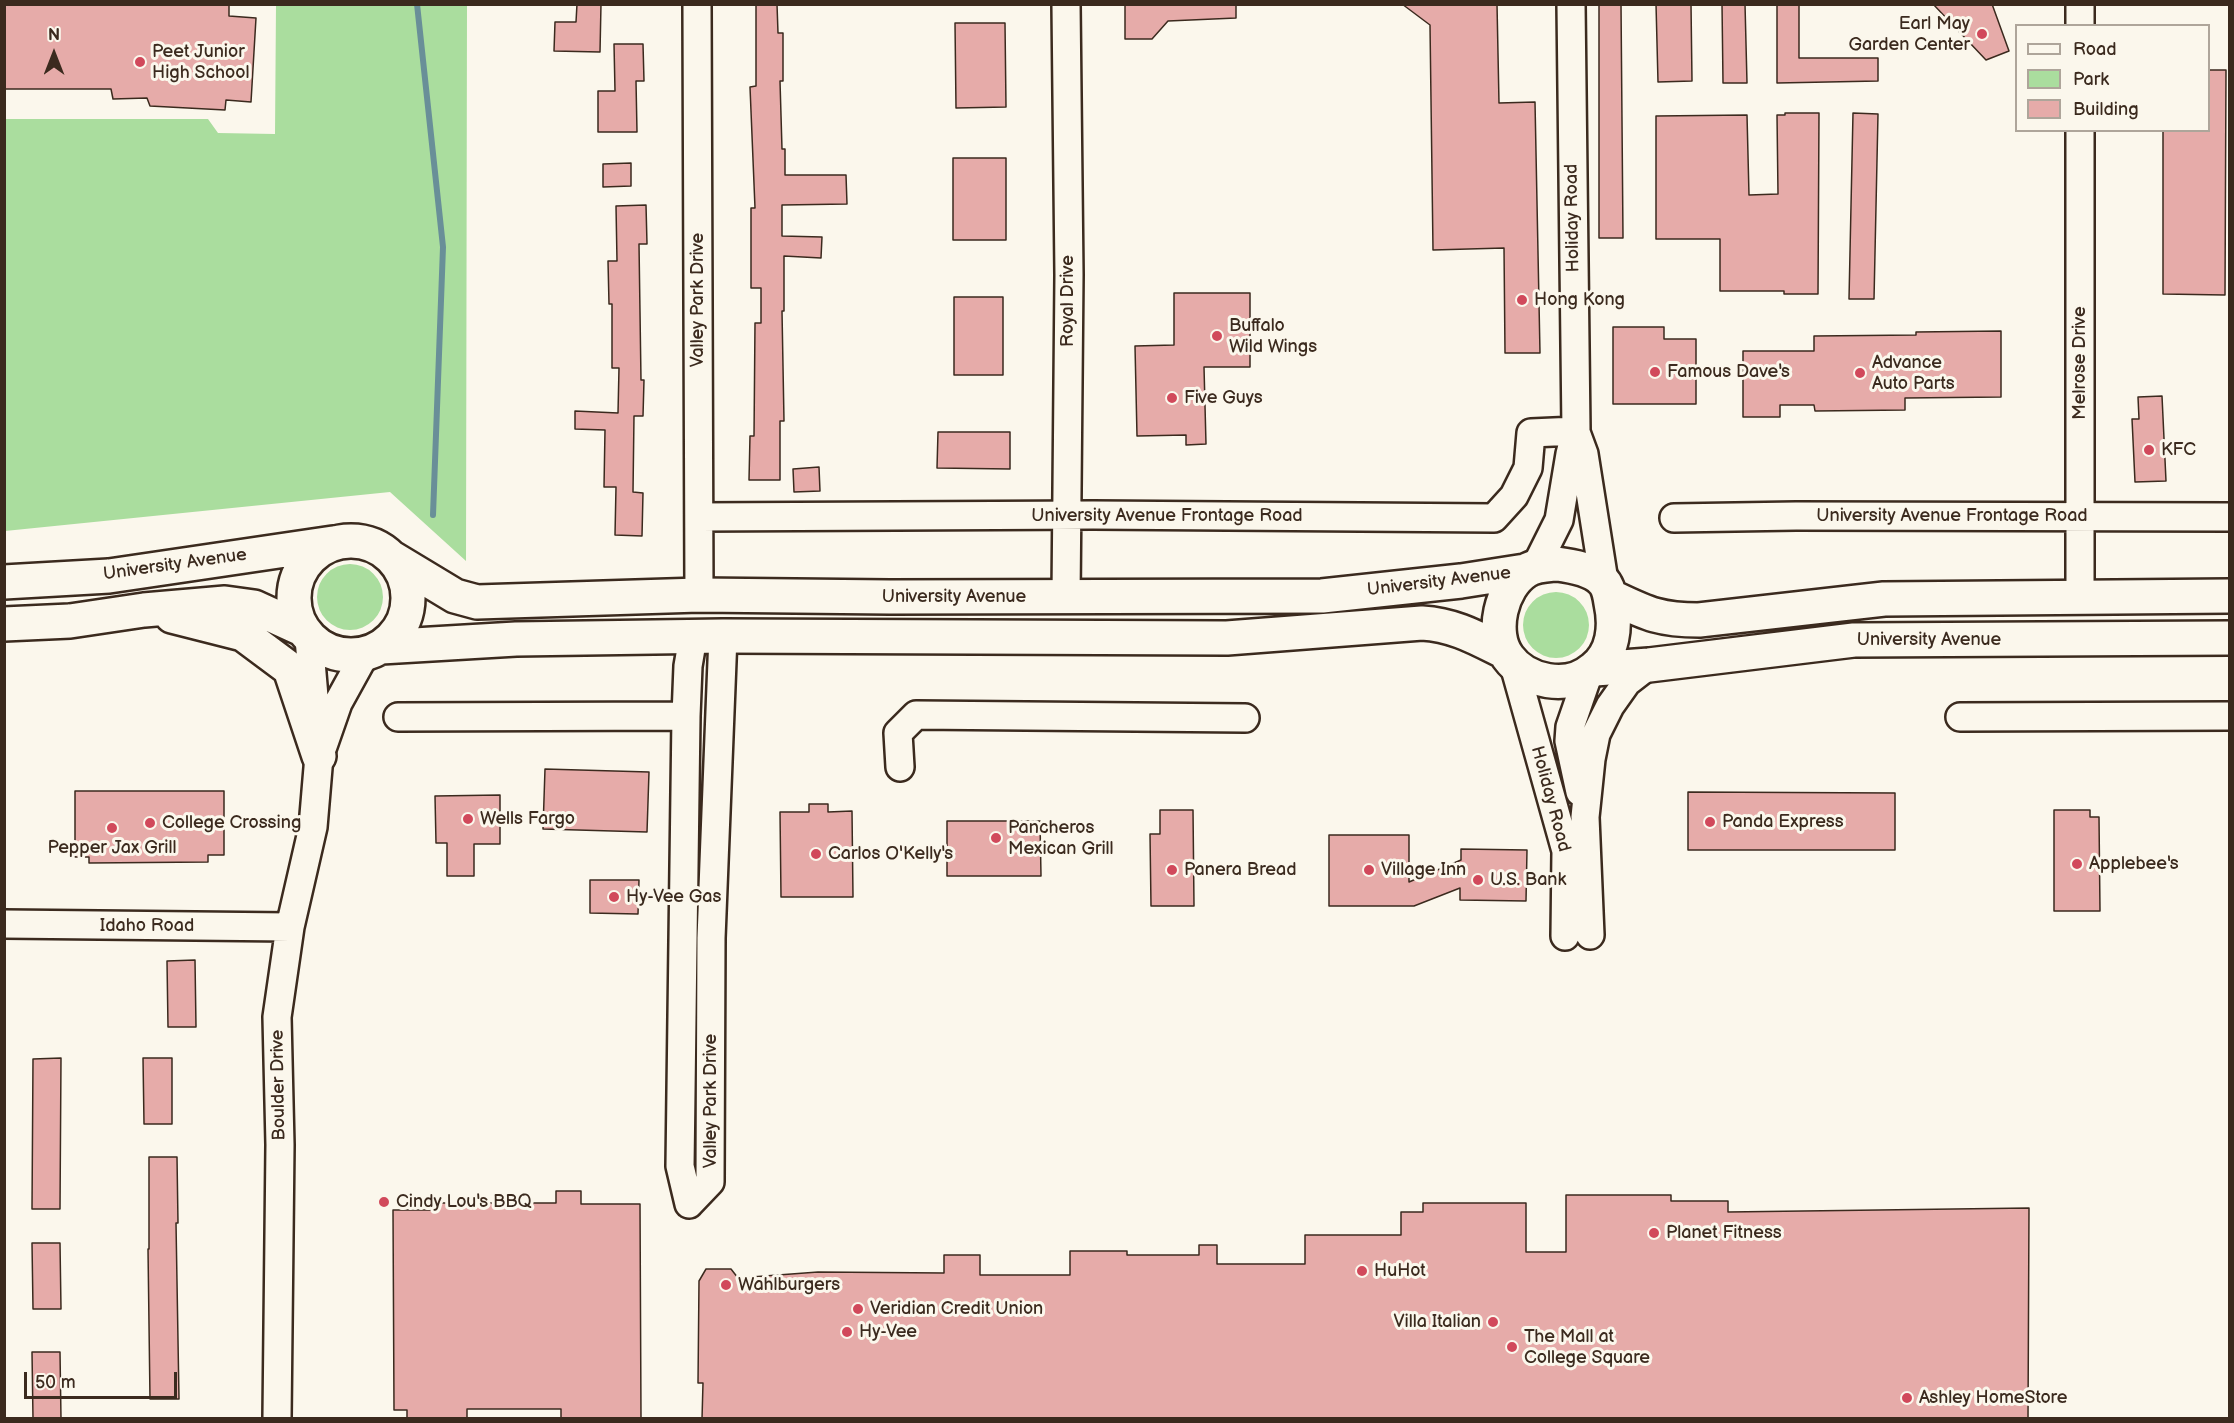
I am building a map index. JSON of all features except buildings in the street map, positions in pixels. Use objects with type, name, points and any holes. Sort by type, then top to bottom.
[{"type":"main road","points":[[4,624],[70,621],[144,610],[225,603],[254,607],[306,634],[321,648],[335,654],[350,656],[373,650],[394,636],[403,622],[408,605],[407,588],[402,572],[392,558],[378,548],[361,542],[344,541],[328,545],[314,554],[303,567],[296,581],[293,598],[295,614],[306,634]]},
{"type":"main road","name":"University Avenue","points":[[4,582],[109,576],[344,541]]},
{"type":"main road","name":"University Avenue","points":[[392,558],[455,596],[477,602],[699,595],[1322,596],[1461,581],[1530,569]]},
{"type":"main road","points":[[1557,564],[1579,567],[1607,589],[1615,618],[1614,635],[1607,652],[1592,670],[1567,681],[1548,681],[1530,675],[1509,658],[1499,626],[1502,604],[1513,585],[1530,569],[1557,564]]},
{"type":"main road","points":[[4,601],[66,598],[109,576]]},
{"type":"main road","name":"University Avenue","points":[[1607,589],[1654,616],[1671,620],[1699,620],[1884,599],[2229,596]]},
{"type":"main road","points":[[1906,640],[1975,621],[2054,619],[2080,596]]},
{"type":"main road","points":[[708,636],[736,618],[839,618],[890,597]]},
{"type":"main road","points":[[892,636],[955,620],[1045,618],[1066,597]]},
{"type":"main road","points":[[144,610],[243,634],[291,669],[319,756]]},
{"type":"main road","name":"University Avenue","points":[[373,650],[516,639],[708,636],[1227,638],[1422,623],[1441,624],[1459,629],[1509,658]]},
{"type":"main road","name":"University Avenue","points":[[1592,670],[1854,640],[2229,638]]},
{"type":"street","name":"Valley Park Drive","points":[[698,4],[699,595]]},
{"type":"street","name":"Royal Drive","points":[[1066,4],[1069,275],[1066,597]]},
{"type":"street","name":"Holiday Road","points":[[1530,569],[1559,520],[1576,431],[1571,4]]},
{"type":"street","points":[[2080,4],[2080,24]]},
{"type":"street","name":"Melrose Drive","points":[[2080,132],[2080,596]]},
{"type":"street","name":"University Avenue Frontage Road","points":[[699,517],[1067,515],[1494,518],[1514,496],[1528,468],[1531,433],[1576,431]]},
{"type":"street","name":"Holiday Road","points":[[1576,431],[1584,454],[1607,589]]},
{"type":"street","name":"University Avenue Frontage Road","points":[[1674,518],[2229,517]]},
{"type":"street","name":"Boulder Drive","points":[[277,1419],[280,1145],[277,1017],[290,927],[313,827],[319,756],[306,634]]},
{"type":"street","name":"Valley Park Drive","points":[[708,636],[711,938],[710,1182],[689,1204],[680,1166],[686,716],[688,666],[708,636]]},
{"type":"street","name":"Boulder Drive","points":[[319,756],[338,703],[373,650]]},
{"type":"street","name":"Holiday Road","points":[[1509,658],[1566,851],[1578,935],[1586,817],[1596,734],[1610,705],[1627,682],[1649,665]]},
{"type":"street","name":"Holiday Road","points":[[1586,817],[1569,741],[1570,727],[1592,670]]},
{"type":"street","points":[[900,767],[898,733],[916,715],[1245,718]]},
{"type":"street","points":[[398,717],[686,716]]},
{"type":"street","points":[[1960,717],[2229,716]]},
{"type":"street","name":"Idaho Road","points":[[4,924],[290,927]]},
{"type":"green space","points":[[276,5],[467,5],[466,561],[390,492],[5,531],[5,119],[208,119],[218,133],[275,134]]},
{"type":"green space","points":[[344,564],[356,564],[368,569],[378,579],[383,597],[381,610],[368,625],[356,630],[344,630],[332,625],[322,615],[317,603],[317,591],[322,579],[332,569]]},
{"type":"green space","points":[[1549,592],[1563,592],[1575,597],[1584,606],[1589,625],[1587,638],[1580,649],[1563,658],[1549,658],[1537,653],[1528,644],[1523,632],[1523,618],[1528,606],[1537,597]]},
{"type":"waterway","points":[[417,4],[443,247],[433,515]]},
{"type":"place","name":"Earl May Garden Center","points":[[1982,34]]},
{"type":"place","name":"Peet Junior High School","points":[[140,62]]},
{"type":"place","name":"Hong Kong","points":[[1522,300]]},
{"type":"place","name":"Buffalo Wild Wings","points":[[1217,336]]},
{"type":"place","name":"Famous Dave's","points":[[1655,372]]},
{"type":"place","name":"Advance Auto Parts","points":[[1860,373]]},
{"type":"place","name":"Five Guys","points":[[1172,398]]},
{"type":"place","name":"KFC","points":[[2149,450]]},
{"type":"place","name":"Wells Fargo","points":[[468,819]]},
{"type":"place","name":"Panda Express","points":[[1710,822]]},
{"type":"place","name":"College Crossing","points":[[150,823]]},
{"type":"place","name":"Pepper Jax Grill","points":[[112,828]]},
{"type":"place","name":"Pancheros Mexican Grill","points":[[996,838]]},
{"type":"place","name":"Carlos O'Kelly's","points":[[816,854]]},
{"type":"place","name":"Applebee's","points":[[2077,864]]},
{"type":"place","name":"Panera Bread","points":[[1172,870]]},
{"type":"place","name":"Village Inn","points":[[1369,870]]},
{"type":"place","name":"U.S. Bank","points":[[1478,880]]},
{"type":"place","name":"Hy-Vee Gas","points":[[614,897]]},
{"type":"place","name":"Cindy Lou's BBQ","points":[[384,1202]]},
{"type":"place","name":"Planet Fitness","points":[[1654,1233]]},
{"type":"place","name":"HuHot","points":[[1362,1271]]},
{"type":"place","name":"Wahlburgers","points":[[726,1285]]},
{"type":"place","name":"Veridian Credit Union","points":[[858,1309]]},
{"type":"place","name":"Villa Italian","points":[[1493,1322]]},
{"type":"place","name":"Hy-Vee","points":[[847,1332]]},
{"type":"place","name":"The Mall at College Square","points":[[1512,1347]]},
{"type":"place","name":"Ashley HomeStore","points":[[1907,1398]]}]
